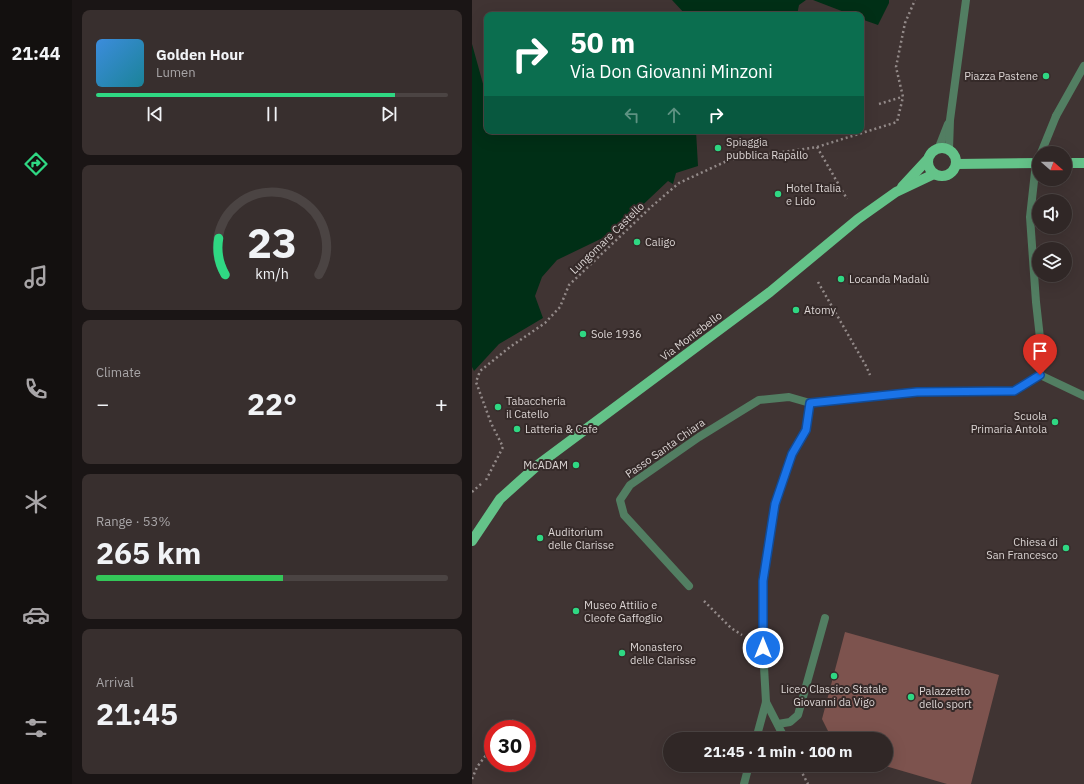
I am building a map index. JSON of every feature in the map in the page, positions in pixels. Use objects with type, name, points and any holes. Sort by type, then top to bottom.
[{"type":"main road","points":[[939,147],[949,149],[953,152],[956,159],[955,169],[946,176],[934,174],[930,170],[928,160],[932,150],[939,147]]},
{"type":"main road","name":"Via Montebello","points":[[472,541],[500,499],[539,464],[770,292],[858,219],[896,192],[928,160]]},
{"type":"main road","points":[[956,164],[1032,161]]},
{"type":"main road","points":[[1072,163],[1084,163]]},
{"type":"main road","name":"Via Montebello","points":[[896,192],[934,174]]},
{"type":"street","points":[[949,149],[950,120],[966,0]]},
{"type":"street","points":[[1044,146],[1056,116],[1084,66]]},
{"type":"street","points":[[939,147],[950,120]]},
{"type":"street","points":[[1034,186],[1030,217],[1040,338],[1040,375]]},
{"type":"street","points":[[758,732],[766,702],[763,648],[763,581],[775,504],[792,454],[806,430],[810,403],[917,392],[1014,391],[1040,375]]},
{"type":"street","points":[[1040,375],[1084,396]]},
{"type":"street","name":"Passo Santa Chiara","points":[[689,586],[624,515],[620,500],[630,485],[698,437],[759,400],[789,397],[810,403]]},
{"type":"street","points":[[778,724],[790,722],[798,715],[825,618]]},
{"type":"street","points":[[766,702],[782,732]]},
{"type":"street","points":[[744,784],[747,772]]},
{"type":"path","points":[[864,133],[897,122],[903,97],[896,66],[906,24],[915,0]]},
{"type":"path","points":[[879,104],[903,97]]},
{"type":"path","points":[[858,219],[817,148],[860,134]]},
{"type":"path","name":"Lungomare Castello","points":[[486,479],[503,447],[476,382],[480,371],[510,347],[545,324],[560,308],[569,285],[651,207],[679,183],[729,160],[817,148]]},
{"type":"path","points":[[806,262],[866,366],[879,396]]},
{"type":"path","points":[[689,586],[731,628],[763,648]]},
{"type":"path","points":[[472,779],[477,767],[484,758]]},
{"type":"path","points":[[802,772],[808,784]]},
{"type":"shaded area","points":[[672,0],[806,0],[799,5],[798,12],[683,12]]},
{"type":"shaded area","points":[[813,0],[889,0],[889,3],[878,25],[864,20],[864,12],[844,12]]},
{"type":"shaded area","points":[[472,44],[484,87],[484,134],[696,134],[698,166],[676,173],[673,184],[668,181],[613,233],[557,260],[542,277],[535,296],[543,318],[499,344],[474,371],[472,367]]},
{"type":"shaded area","name":"Palazzetto dello sport","points":[[845,632],[999,675],[971,784],[947,784],[893,768],[893,732],[828,732],[822,719]]},
{"type":"place","name":"Piazza Pastene","points":[[1046,76]]},
{"type":"place","name":"Spiaggia pubblica Rapallo","points":[[718,148]]},
{"type":"place","name":"Hotel Italia e Lido","points":[[778,194]]},
{"type":"place","name":"Caligo","points":[[637,242]]},
{"type":"place","name":"Locanda Madalù","points":[[841,279]]},
{"type":"place","name":"Atomy","points":[[796,310]]},
{"type":"place","name":"Sole 1936","points":[[583,334]]},
{"type":"place","name":"Tabaccheria il Catello","points":[[498,407]]},
{"type":"place","name":"Scuola Primaria Antola","points":[[1055,422]]},
{"type":"place","name":"Latteria & Cafe","points":[[517,429]]},
{"type":"place","name":"McADAM","points":[[576,465]]},
{"type":"place","name":"Auditorium delle Clarisse","points":[[540,538]]},
{"type":"place","name":"Chiesa di San Francesco","points":[[1066,548]]},
{"type":"place","name":"Museo Attilio e Cleofe Gaffoglio","points":[[576,611]]},
{"type":"place","name":"Monastero delle Clarisse","points":[[622,653]]},
{"type":"place","name":"Liceo Classico Statale Giovanni da Vigo","points":[[834,676]]},
{"type":"place","name":"Palazzetto dello sport","points":[[911,697]]},
{"type":"route","points":[[763,648],[763,581],[775,504],[792,454],[806,430],[810,403],[917,392],[1014,391],[1040,375]]}]
